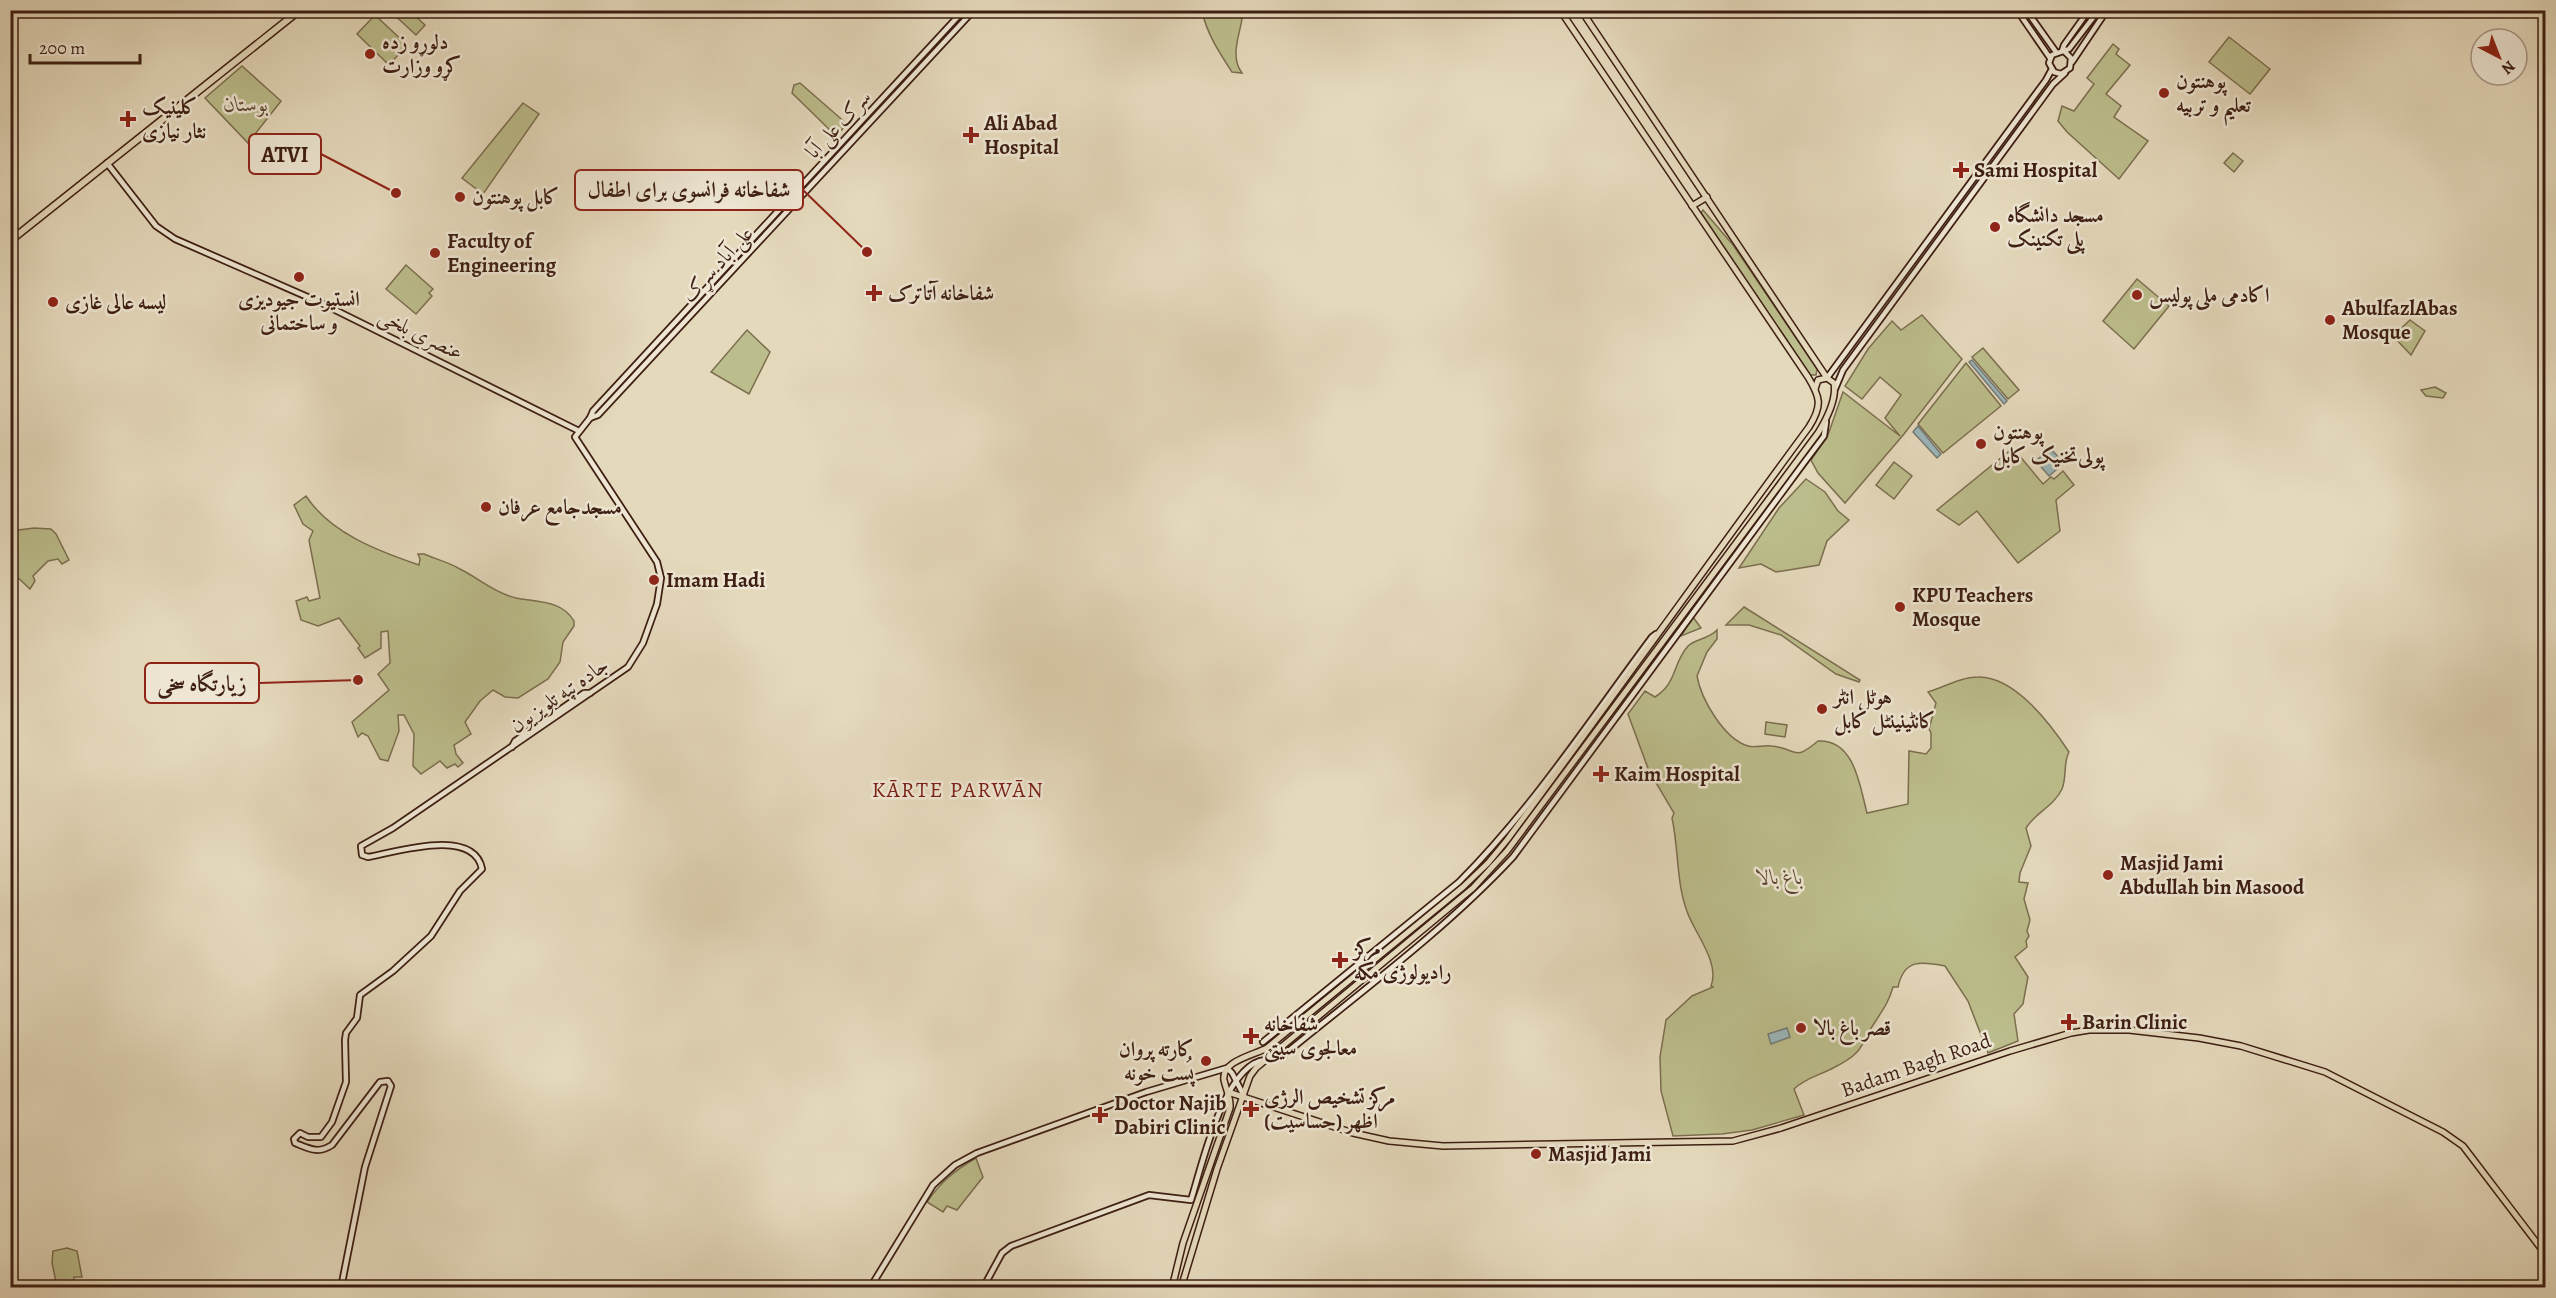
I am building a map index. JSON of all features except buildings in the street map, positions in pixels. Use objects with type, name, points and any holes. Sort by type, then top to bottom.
[{"type":"highway","points":[[10,241],[300,10]]},
{"type":"main road","points":[[1560,10],[1820,396],[1827,398],[1834,392]]},
{"type":"main road","points":[[1172,1287],[1183,1243],[1230,1108],[1224,1081],[1227,1068],[1267,1048],[1463,887],[1488,863],[1655,659],[1818,433],[1827,415],[1834,392],[1834,383],[1827,378],[1581,10]]},
{"type":"main road","points":[[1692,206],[1707,197]]},
{"type":"main road","points":[[1815,389],[1818,380],[1827,378]]},
{"type":"main road","points":[[1181,1287],[1191,1249],[1250,1076],[1268,1058],[1488,874],[1507,852],[1661,632],[1809,427],[1818,412],[1820,396]]},
{"type":"main road","name":"Badam Bagh Road","points":[[1228,1092],[1353,1133],[1398,1142],[1443,1146],[1733,1141],[1781,1128],[2010,1051],[2071,1033],[2089,1030],[2129,1030],[2199,1038],[2251,1049],[2325,1072],[2443,1132],[2463,1146],[2546,1255]]},
{"type":"street","name":"سرک علی آبا","points":[[590,418],[593,411],[964,10]]},
{"type":"street","name":"علی آباد سړک","points":[[575,437],[590,418],[598,415],[728,277],[974,10]]},
{"type":"street","points":[[1827,378],[2039,90],[2052,69],[2050,58],[2017,10]]},
{"type":"street","points":[[2026,10],[2072,62]]},
{"type":"street","points":[[2061,52],[2089,10]]},
{"type":"street","points":[[2050,58],[2073,45],[2098,10]]},
{"type":"street","points":[[1834,392],[1843,370],[2057,79],[2070,69],[2072,62],[2107,10]]},
{"type":"street","points":[[2052,69],[2058,73],[2065,73]]},
{"type":"street","points":[[877,105],[882,110]]},
{"type":"street","name":"عنصری بلخی","points":[[107,163],[156,226],[175,238],[320,302],[579,431]]},
{"type":"street","points":[[823,164],[828,168]]},
{"type":"street","points":[[723,272],[728,277]]},
{"type":"street","name":"جاده تپه تلویزیون","points":[[341,1287],[362,1177],[391,1093],[391,1086],[388,1081],[380,1082],[332,1144],[324,1150],[318,1152],[295,1143],[294,1139],[300,1133],[308,1137],[321,1137],[332,1122],[346,1082],[346,1033],[357,1018],[360,995],[393,971],[432,936],[460,891],[482,869],[477,858],[465,850],[438,844],[417,845],[368,857],[362,855],[361,846],[382,836],[510,749],[515,741],[584,693],[592,693],[621,673],[634,659],[651,623],[661,578],[657,562],[575,437]]},
{"type":"street","points":[[1263,1042],[1458,882],[1484,856],[1552,771],[1652,637],[1661,632]]},
{"type":"street","points":[[983,1287],[1002,1254],[1011,1246],[1149,1195],[1191,1200],[1228,1092],[1249,1067],[1268,1058],[1280,1058],[1399,960],[1492,879],[1513,857],[1655,659]]},
{"type":"street","points":[[870,1287],[933,1185],[955,1165],[977,1154],[1146,1092],[1227,1068],[1237,1081],[1242,1095]]},
{"type":"green space","points":[[390,11],[410,11],[425,25],[416,35]]},
{"type":"green space","points":[[1202,11],[1234,11],[1242,19],[1236,54],[1238,67],[1242,73],[1232,72],[1227,65],[1210,35]]},
{"type":"green space","points":[[375,15],[407,45],[389,65],[357,34]]},
{"type":"green space","points":[[2229,37],[2270,69],[2250,94],[2209,62]]},
{"type":"green space","points":[[2113,44],[2119,49],[2116,54],[2130,65],[2106,94],[2121,106],[2114,117],[2148,141],[2119,179],[2058,121],[2062,106],[2074,111],[2094,84],[2087,78]]},
{"type":"green space","name":"بوستان","points":[[242,66],[281,101],[248,143],[205,98]]},
{"type":"green space","points":[[800,83],[847,124],[836,136],[792,93],[794,85]]},
{"type":"green space","points":[[523,103],[539,114],[483,194],[462,178]]},
{"type":"green space","points":[[2233,153],[2243,161],[2234,172],[2224,163]]},
{"type":"green space","points":[[1703,210],[1733,245],[1817,369],[1816,375],[1810,375],[1701,213]]},
{"type":"green space","points":[[406,265],[433,289],[429,293],[432,296],[416,314],[386,289]]},
{"type":"green space","points":[[2137,279],[2169,306],[2134,349],[2103,321]]},
{"type":"green space","points":[[1922,315],[1962,359],[1904,434],[1845,503],[1818,473],[1811,460],[1828,435],[1843,392],[1900,436],[1885,418],[1901,395],[1880,377],[1862,399],[1845,386],[1868,349],[1892,321],[1901,330]]},
{"type":"green space","points":[[2410,320],[2425,331],[2411,355],[2393,336]]},
{"type":"green space","points":[[747,330],[770,352],[749,394],[711,372]]},
{"type":"green space","points":[[1983,348],[2019,390],[2008,399],[1972,357]]},
{"type":"green space","points":[[1966,363],[2001,406],[1943,453],[1918,424]]},
{"type":"green space","points":[[2435,387],[2446,393],[2443,398],[2426,396],[2421,390]]},
{"type":"green space","points":[[2013,448],[2043,484],[2051,477],[2054,479],[2063,471],[2074,485],[2056,500],[2060,531],[2018,563],[1977,511],[1959,525],[1937,510]]},
{"type":"green space","points":[[1894,462],[1912,476],[1894,499],[1876,485]]},
{"type":"green space","points":[[1806,479],[1825,492],[1838,511],[1849,520],[1827,541],[1819,565],[1776,572],[1761,564],[1739,568],[1779,508]]},
{"type":"green space","points":[[306,496],[316,509],[341,530],[387,554],[419,565],[418,554],[424,554],[454,566],[508,596],[548,603],[563,609],[574,621],[574,626],[563,642],[560,662],[548,679],[518,698],[505,697],[493,690],[480,701],[465,722],[471,734],[454,745],[456,754],[463,763],[458,767],[455,764],[447,768],[440,761],[421,774],[413,766],[414,734],[404,715],[398,715],[399,731],[388,761],[380,759],[368,736],[362,733],[358,737],[352,722],[389,690],[378,674],[390,663],[388,631],[381,632],[381,648],[365,658],[358,648],[360,646],[339,618],[318,626],[301,620],[296,601],[307,597],[309,601],[320,598],[309,540],[313,531],[303,524],[294,505]]},
{"type":"green space","points":[[34,528],[51,529],[56,534],[69,560],[62,564],[58,559],[48,561],[33,576],[35,581],[30,589],[11,571],[11,531]]},
{"type":"green space","points":[[1744,607],[1860,680],[1859,682],[1836,674],[1781,635],[1749,625],[1726,625]]},
{"type":"green space","points":[[1693,617],[1701,628],[1681,636]]},
{"type":"green space","name":"باغ بالا","points":[[1717,630],[1717,639],[1707,652],[1697,676],[1703,696],[1722,727],[1739,742],[1751,747],[1780,747],[1799,753],[1818,741],[1830,742],[1848,756],[1854,766],[1867,813],[1908,804],[1909,751],[1926,754],[1931,748],[1929,729],[1936,703],[1928,692],[1965,679],[1978,677],[2005,684],[2030,703],[2061,740],[2069,752],[2062,789],[2059,795],[2026,828],[2031,846],[2020,873],[2019,882],[2028,883],[2024,899],[2030,920],[2027,931],[2029,936],[2026,941],[2027,947],[2015,957],[2028,977],[2023,1004],[2014,1014],[2018,1041],[1988,1053],[1968,1001],[1945,966],[1928,963],[1915,964],[1904,971],[1898,987],[1893,987],[1886,1004],[1858,1051],[1830,1070],[1808,1079],[1794,1089],[1804,1115],[1752,1130],[1673,1136],[1661,1091],[1660,1057],[1666,1020],[1692,996],[1713,987],[1711,986],[1713,977],[1710,959],[1684,903],[1672,818],[1674,813],[1649,771],[1628,714],[1645,691],[1655,697],[1668,685],[1679,659],[1688,646]]},
{"type":"green space","points":[[1766,722],[1787,725],[1785,737],[1765,734]]},
{"type":"green space","points":[[976,1158],[983,1177],[957,1210],[947,1206],[943,1212],[927,1202],[949,1177]]},
{"type":"green space","points":[[67,1248],[77,1251],[82,1277],[74,1277],[73,1287],[57,1287],[52,1263],[53,1251]]},
{"type":"water","points":[[1972,360],[2007,401],[2004,404],[1969,362]]},
{"type":"water","points":[[1918,426],[1941,454],[1937,458],[1913,432]]},
{"type":"water","points":[[2050,448],[2064,463],[2049,476],[2036,461]]},
{"type":"water","points":[[1787,1028],[1790,1037],[1771,1044],[1768,1034]]},
{"type":"place","name":"دلوړو زده کړو وزارت","points":[[370,54]]},
{"type":"place","name":"پوهنتون تعلیم و تربیه","points":[[2164,93]]},
{"type":"place","name":"کلینیک نثار نیازی","points":[[128,119]]},
{"type":"place","name":"Ali Abad Hospital","points":[[971,135]]},
{"type":"place","name":"Sami Hospital","points":[[1961,170]]},
{"type":"place","name":"ATVI","points":[[396,193]]},
{"type":"place","name":"کابل پوهنتون","points":[[460,197]]},
{"type":"place","name":"مسجد دانشگاه پلی تکنینک","points":[[1995,227]]},
{"type":"place","name":"شفاخانه فرانسوی برای اطفال","points":[[867,252]]},
{"type":"place","name":"Faculty of Engineering","points":[[435,253]]},
{"type":"place","name":"انستیوت جیودیزی و ساختمانی","points":[[299,277]]},
{"type":"place","name":"شفاخانه آتاترک","points":[[874,293]]},
{"type":"place","name":"اکادمی ملی پولیس","points":[[2137,295]]},
{"type":"place","name":"لیسه عالی غازی","points":[[53,302]]},
{"type":"place","name":"AbulfazlAbas Mosque","points":[[2330,320]]},
{"type":"place","name":"پوهنتون پولی‌تخنیک کابل","points":[[1981,444]]},
{"type":"place","name":"مسجدجامع عرفان","points":[[486,507]]},
{"type":"place","name":"Imam Hadi","points":[[654,580]]},
{"type":"place","name":"KPU Teachers Mosque","points":[[1900,607]]},
{"type":"place","name":"زیارتگاه سخی","points":[[358,680]]},
{"type":"place","name":"ہوٹل انٹر کانٹینینٹل کابل","points":[[1822,709]]},
{"type":"place","name":"Kaim Hospital","points":[[1601,774]]},
{"type":"place","name":"Masjid Jami Abdullah bin Masood","points":[[2108,875]]},
{"type":"place","name":"مرکز رادیولوژی مکه","points":[[1340,960]]},
{"type":"place","name":"Barin Clinic","points":[[2069,1022]]},
{"type":"place","name":"قصر باغ بالا","points":[[1801,1028]]},
{"type":"place","name":"شفاخانه معالجوی سیتی","points":[[1251,1036]]},
{"type":"place","name":"کارته پروان پُست خونه","points":[[1206,1061]]},
{"type":"place","name":"مرکز تشخیص الرژی (حساسیت) اظهر","points":[[1251,1109]]},
{"type":"place","name":"Doctor Najib Dabiri Clinic","points":[[1100,1115]]},
{"type":"place","name":"Masjid Jami","points":[[1536,1154]]},
{"type":"district","name":"KĀRTE PARWĀN","points":[[958,789]]}]
